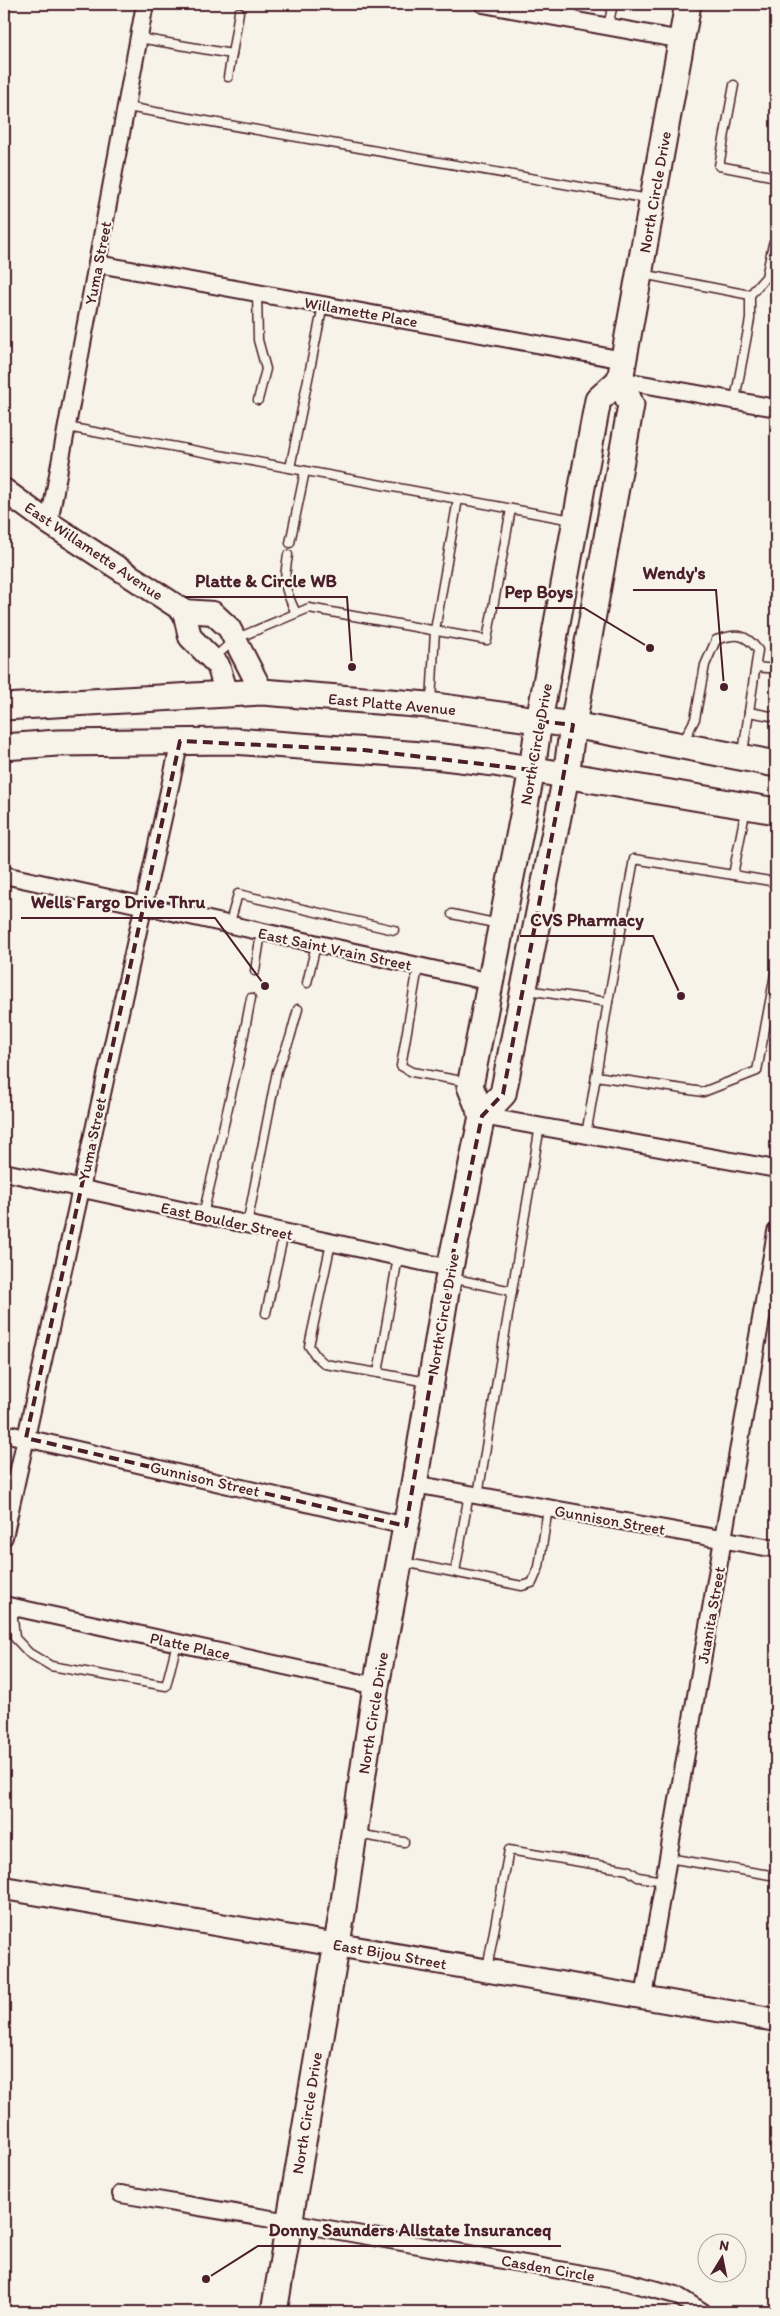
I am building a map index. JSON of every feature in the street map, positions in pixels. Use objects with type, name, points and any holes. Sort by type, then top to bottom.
[{"type":"main road","name":"North Circle Drive","points":[[274,2312],[354,1834],[376,1686],[414,1484],[450,1273],[482,1116],[503,1094],[566,776],[573,725],[631,405],[622,370],[688,4]]},
{"type":"main road","name":"North Circle Drive","points":[[482,1116],[470,1086],[532,770],[539,721],[598,400],[622,370]]},
{"type":"main road","name":"East Platte Avenue","points":[[4,707],[262,692],[431,706],[573,725],[776,764]]},
{"type":"main road","points":[[4,747],[180,740],[270,743],[417,754],[494,763],[776,811]]},
{"type":"street","name":"Yuma Street","points":[[49,523],[145,4]]},
{"type":"street","points":[[483,4],[572,12],[608,26],[682,40]]},
{"type":"street","name":"Willamette Place","points":[[98,264],[323,305],[622,370],[735,400],[776,408]]},
{"type":"street","name":"East Willamette Avenue","points":[[4,490],[49,523],[184,611],[213,613],[229,628],[262,692]]},
{"type":"street","points":[[184,611],[190,637],[214,658],[221,670],[227,694]]},
{"type":"street","name":"Yuma Street","points":[[4,1537],[180,740]]},
{"type":"street","name":"East Saint Vrain Street","points":[[4,875],[229,926],[491,982]]},
{"type":"street","points":[[482,1116],[776,1169]]},
{"type":"street","name":"East Boulder Street","points":[[4,1172],[398,1257],[450,1273]]},
{"type":"street","name":"Juanita Street","points":[[644,1997],[776,1232]]},
{"type":"street","name":"Gunnison Street","points":[[4,1433],[406,1526]]},
{"type":"street","name":"Gunnison Street","points":[[414,1484],[776,1549]]},
{"type":"street","name":"Platte Place","points":[[8,1606],[376,1686]]},
{"type":"street","name":"East Bijou Street","points":[[4,1888],[776,2020]]},
{"type":"street","name":"Casden Circle","points":[[121,2194],[289,2222],[654,2288],[676,2295],[702,2312]]},
{"type":"lane","points":[[608,26],[613,4]]},
{"type":"lane","points":[[228,77],[240,12]]},
{"type":"lane","points":[[139,38],[232,54]]},
{"type":"lane","points":[[734,85],[719,166],[776,177]]},
{"type":"lane","points":[[127,107],[653,200]]},
{"type":"lane","points":[[735,400],[750,319],[750,295],[766,277],[773,244]]},
{"type":"lane","points":[[640,273],[750,295]]},
{"type":"lane","points":[[257,293],[258,340],[266,369],[258,400]]},
{"type":"lane","points":[[290,468],[323,305]]},
{"type":"lane","points":[[67,427],[576,520]]},
{"type":"lane","points":[[290,543],[305,471]]},
{"type":"lane","points":[[431,706],[435,630],[458,499]]},
{"type":"lane","points":[[214,658],[235,639],[309,608],[487,640],[510,509]]},
{"type":"lane","points":[[288,555],[284,578],[286,591],[296,613]]},
{"type":"lane","points":[[682,746],[695,719],[705,665],[716,640],[731,635],[749,638],[758,650],[742,758]]},
{"type":"lane","points":[[756,667],[776,669]]},
{"type":"lane","points":[[749,712],[776,717]]},
{"type":"lane","points":[[733,874],[747,806]]},
{"type":"lane","points":[[586,1135],[634,859],[776,882]]},
{"type":"lane","points":[[229,926],[238,894],[394,930]]},
{"type":"lane","points":[[452,914],[502,925]]},
{"type":"lane","points":[[256,971],[261,933]]},
{"type":"lane","points":[[307,982],[316,945]]},
{"type":"lane","points":[[418,966],[401,1066],[412,1072],[471,1082]]},
{"type":"lane","points":[[596,1076],[703,1092],[757,1071],[776,969]]},
{"type":"lane","points":[[525,989],[608,1002]]},
{"type":"lane","points":[[202,1216],[240,1060],[250,998]]},
{"type":"lane","points":[[247,1225],[277,1071],[290,1038],[298,1009]]},
{"type":"lane","points":[[455,1572],[474,1495],[540,1126]]},
{"type":"lane","points":[[266,1313],[284,1233]]},
{"type":"lane","points":[[331,1243],[309,1346],[316,1356],[325,1364],[431,1382]]},
{"type":"lane","points":[[378,1373],[398,1257]]},
{"type":"lane","points":[[450,1273],[512,1291]]},
{"type":"lane","points":[[399,1561],[522,1586],[532,1583],[539,1567],[548,1508]]},
{"type":"lane","points":[[8,1606],[15,1638],[29,1653],[51,1666],[166,1686],[177,1643]]},
{"type":"lane","points":[[354,1834],[404,1842]]},
{"type":"lane","points":[[487,1971],[509,1850],[628,1870],[638,1877],[664,1881]]},
{"type":"lane","points":[[668,1858],[776,1876]]},
{"type":"highlighted area","points":[[539,721],[573,725],[503,1094],[482,1116],[450,1268],[406,1526],[26,1438],[180,741],[364,750],[532,770]]},
{"type":"place","name":"Pep Boys","points":[[650,648]]},
{"type":"place","name":"Platte & Circle WB","points":[[352,667]]},
{"type":"place","name":"Wendy's","points":[[724,687]]},
{"type":"place","name":"Wells Fargo Drive Thru","points":[[265,986]]},
{"type":"place","name":"CVS Pharmacy","points":[[681,996]]},
{"type":"place","name":"Donny Saunders Allstate Insuranceq","points":[[206,2279]]}]
